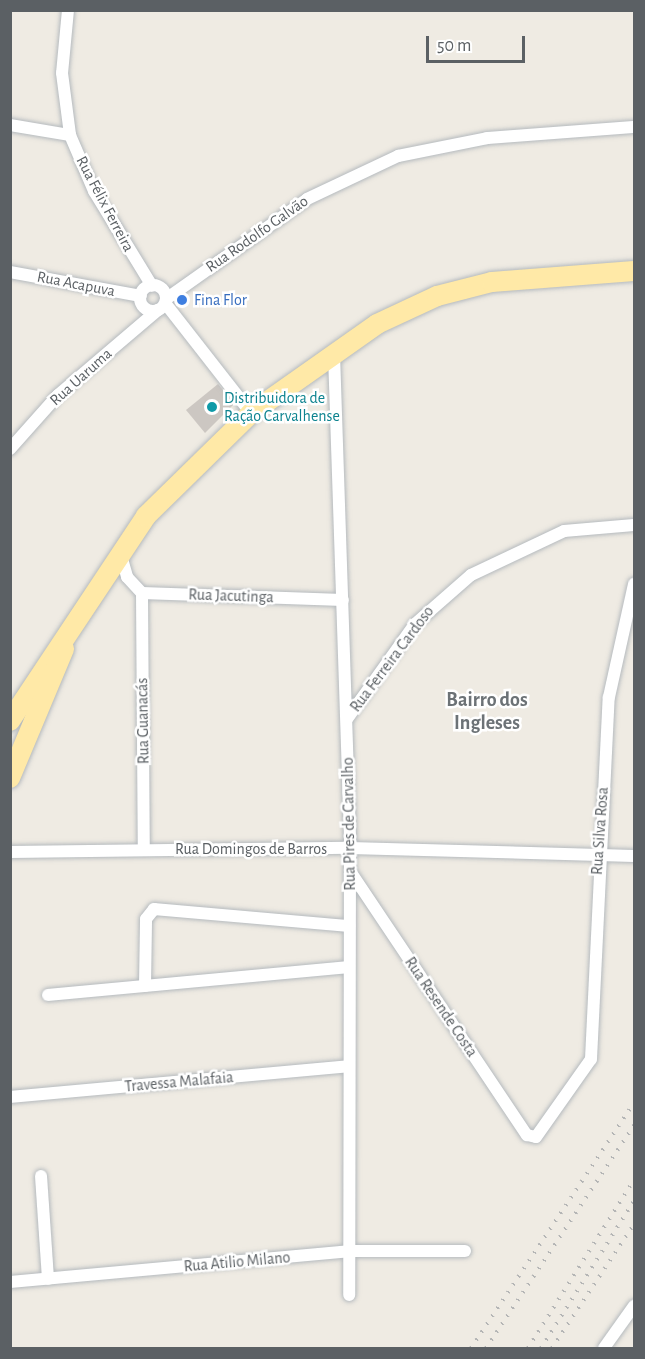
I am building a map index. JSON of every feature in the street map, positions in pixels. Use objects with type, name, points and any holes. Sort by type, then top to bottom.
[{"type":"main road","points":[[10,721],[120,550],[175,484],[251,413],[334,354],[407,307],[446,293],[492,282],[634,271]]},
{"type":"main road","points":[[10,778],[76,618]]},
{"type":"street","name":"Rua Félix Ferreira","points":[[68,10],[62,83],[70,135],[94,191],[152,285],[163,290],[163,304]]},
{"type":"street","points":[[10,125],[70,135]]},
{"type":"street","name":"Rua Rodolfo Galvão","points":[[163,304],[307,199],[398,156],[487,138],[634,127]]},
{"type":"street","name":"Rua Acapuva","points":[[10,272],[141,296]]},
{"type":"street","points":[[152,285],[141,296],[144,308],[163,304],[251,413]]},
{"type":"street","name":"Rua Uaruma","points":[[10,449],[58,395],[163,304]]},
{"type":"street","name":"Rua Pires de Carvalho","points":[[334,354],[350,848],[349,1295]]},
{"type":"street","name":"Rua Ferreira Cardoso","points":[[346,719],[415,624],[471,575],[564,531],[634,525]]},
{"type":"street","points":[[120,550],[127,577],[142,592]]},
{"type":"street","points":[[103,575],[127,577]]},
{"type":"street","name":"Rua Silva Rosa","points":[[536,1137],[581,1079],[591,1059],[597,856],[609,697],[634,584]]},
{"type":"street","name":"Rua Jacutinga","points":[[142,592],[343,600]]},
{"type":"street","name":"Rua Guanacás","points":[[142,592],[144,849]]},
{"type":"street","name":"Rua Domingos de Barros","points":[[10,852],[350,848],[634,856]]},
{"type":"street","name":"Rua Resende Costa","points":[[350,871],[527,1135],[536,1137]]},
{"type":"street","points":[[145,986],[146,919],[154,909],[350,927]]},
{"type":"street","points":[[48,995],[349,967]]},
{"type":"street","name":"Travessa Malafaia","points":[[10,1097],[348,1066]]},
{"type":"street","points":[[41,1176],[48,1279]]},
{"type":"street","name":"Rua Atilio Milano","points":[[10,1282],[349,1251],[465,1251]]},
{"type":"street","points":[[604,1348],[630,1322],[634,1306]]},
{"type":"building","name":"Distribuidora de Ração Carvalhense","points":[[218,384],[234,404],[205,433],[186,410]]},
{"type":"railway","points":[[471,1348],[634,1103]]},
{"type":"railway","points":[[486,1348],[634,1125]]},
{"type":"railway","points":[[528,1348],[634,1180]]},
{"type":"railway","points":[[541,1348],[634,1201]]},
{"type":"railway","points":[[552,1348],[634,1224]]},
{"type":"place","name":"Fina Flor","points":[[182,300]]},
{"type":"place","name":"Distribuidora de Ração Carvalhense","points":[[212,407]]},
{"type":"district","name":"Bairro dos Ingleses","points":[[487,712]]}]
